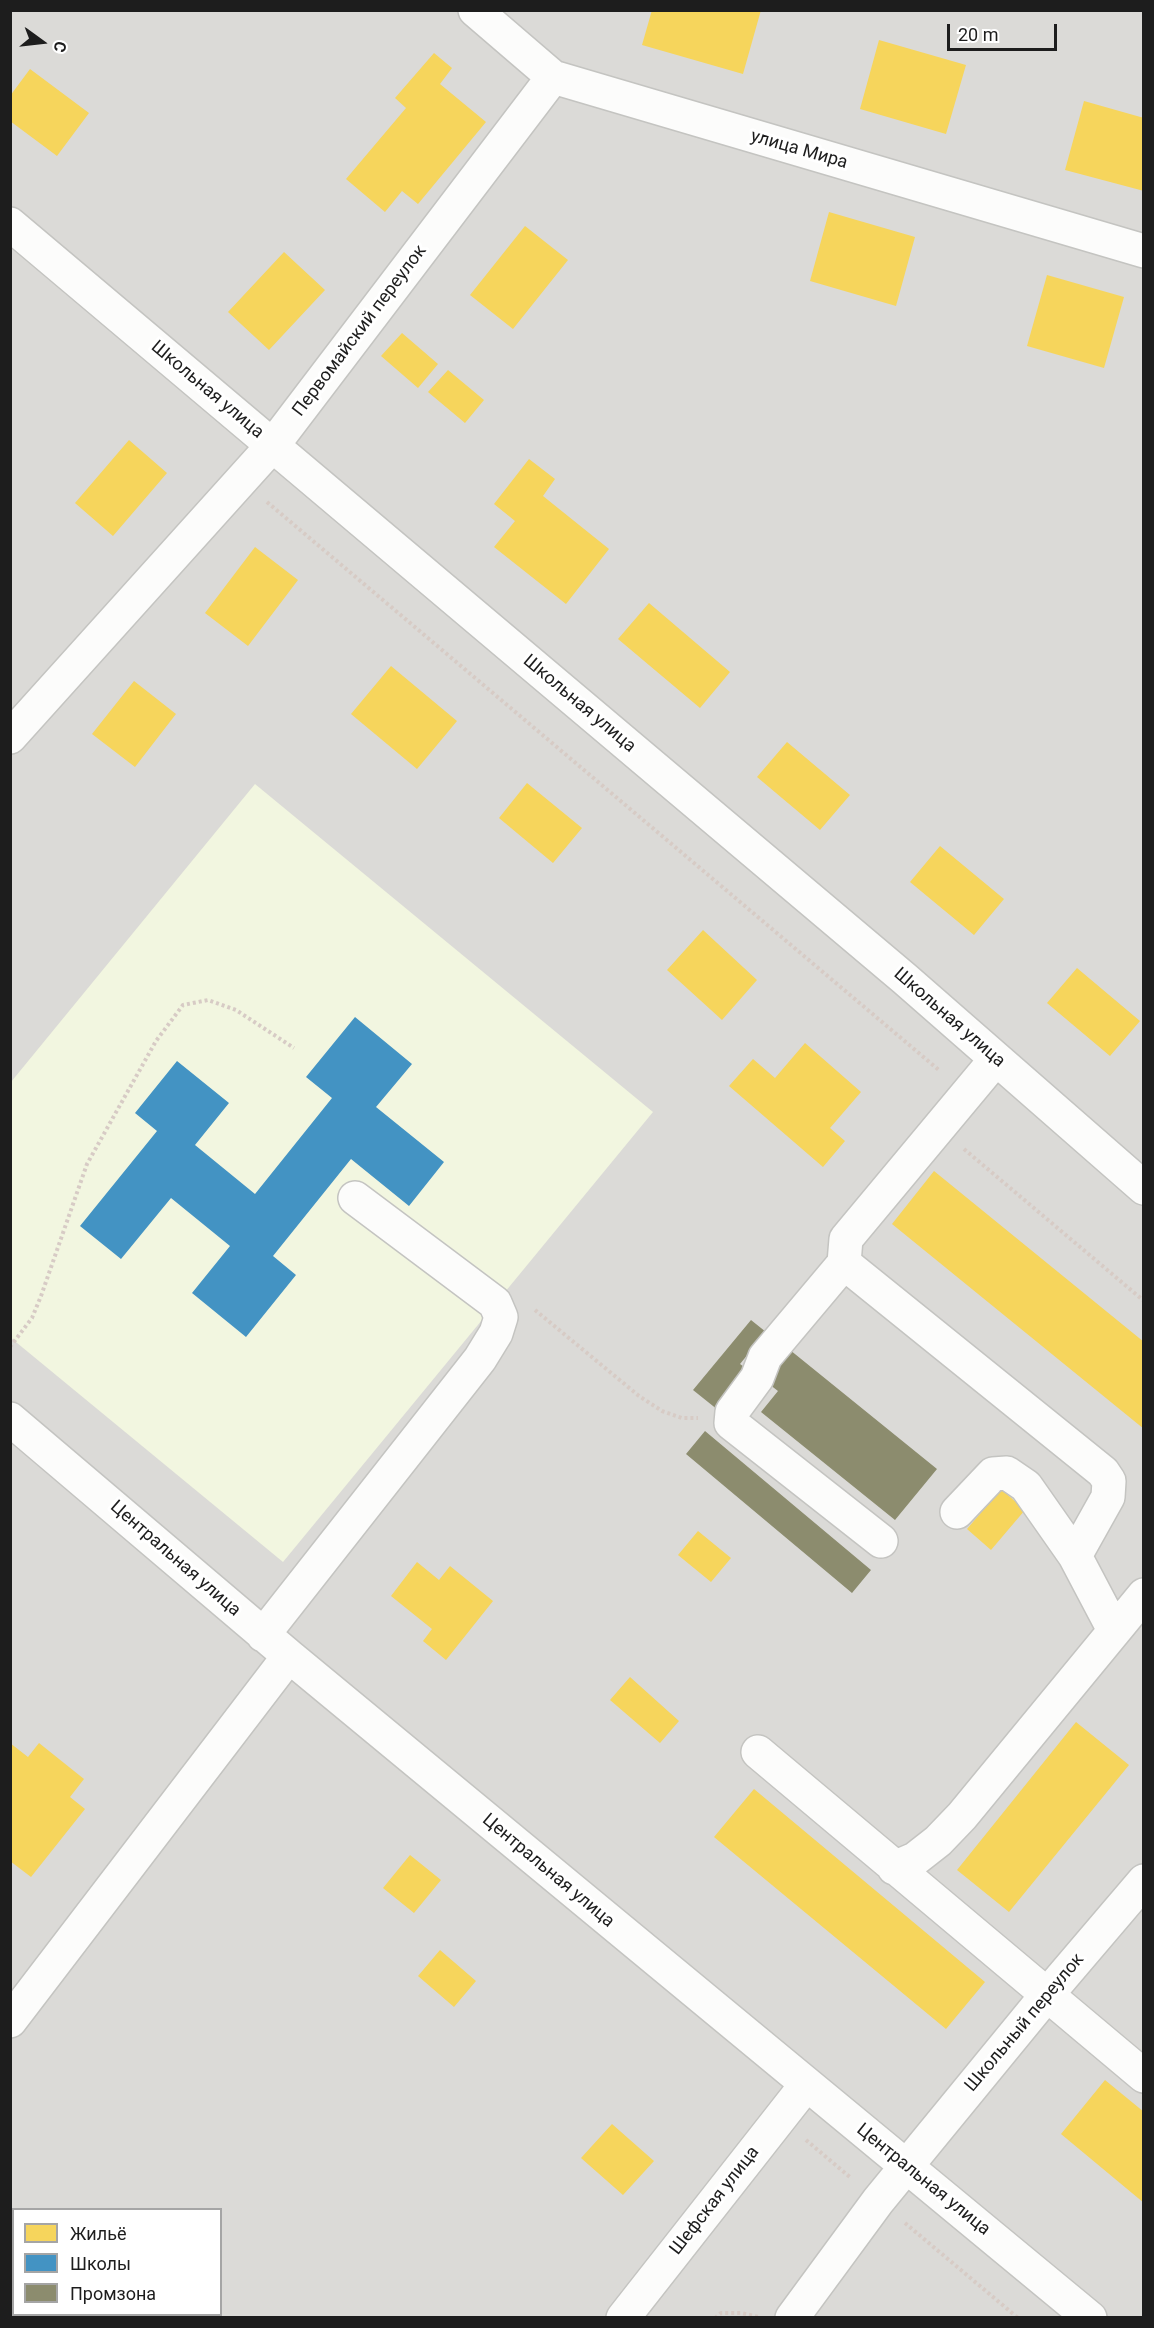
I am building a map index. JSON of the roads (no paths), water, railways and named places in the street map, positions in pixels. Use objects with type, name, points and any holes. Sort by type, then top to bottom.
[{"type":"street","name":"улица Мира","points":[[476,10],[553,77],[1143,251]]},
{"type":"street","name":"Первомайский переулок","points":[[10,737],[273,445],[553,77]]},
{"type":"street","name":"Школьная улица","points":[[10,224],[904,979],[1143,1188]]},
{"type":"street","points":[[881,1541],[731,1423],[730,1418],[757,1378],[765,1357],[844,1263],[846,1239],[996,1059]]},
{"type":"street","points":[[263,1635],[480,1359],[496,1333],[501,1317],[495,1303],[355,1198]]},
{"type":"street","points":[[844,1263],[1103,1472],[1109,1481],[1108,1497],[1075,1556]]},
{"type":"street","name":"Центральная улица","points":[[10,1419],[263,1635],[1090,2318]]},
{"type":"street","points":[[957,1512],[993,1474],[1007,1473],[1026,1486],[1075,1556],[1114,1630]]},
{"type":"street","points":[[894,1868],[915,1859],[938,1841],[962,1816],[1143,1595]]},
{"type":"street","points":[[10,2021],[289,1656]]},
{"type":"street","points":[[758,1752],[1143,2076]]},
{"type":"street","name":"Школьный переулок","points":[[792,2318],[878,2200],[1143,1881]]},
{"type":"street","name":"Шефская улица","points":[[623,2318],[806,2085]]}]
